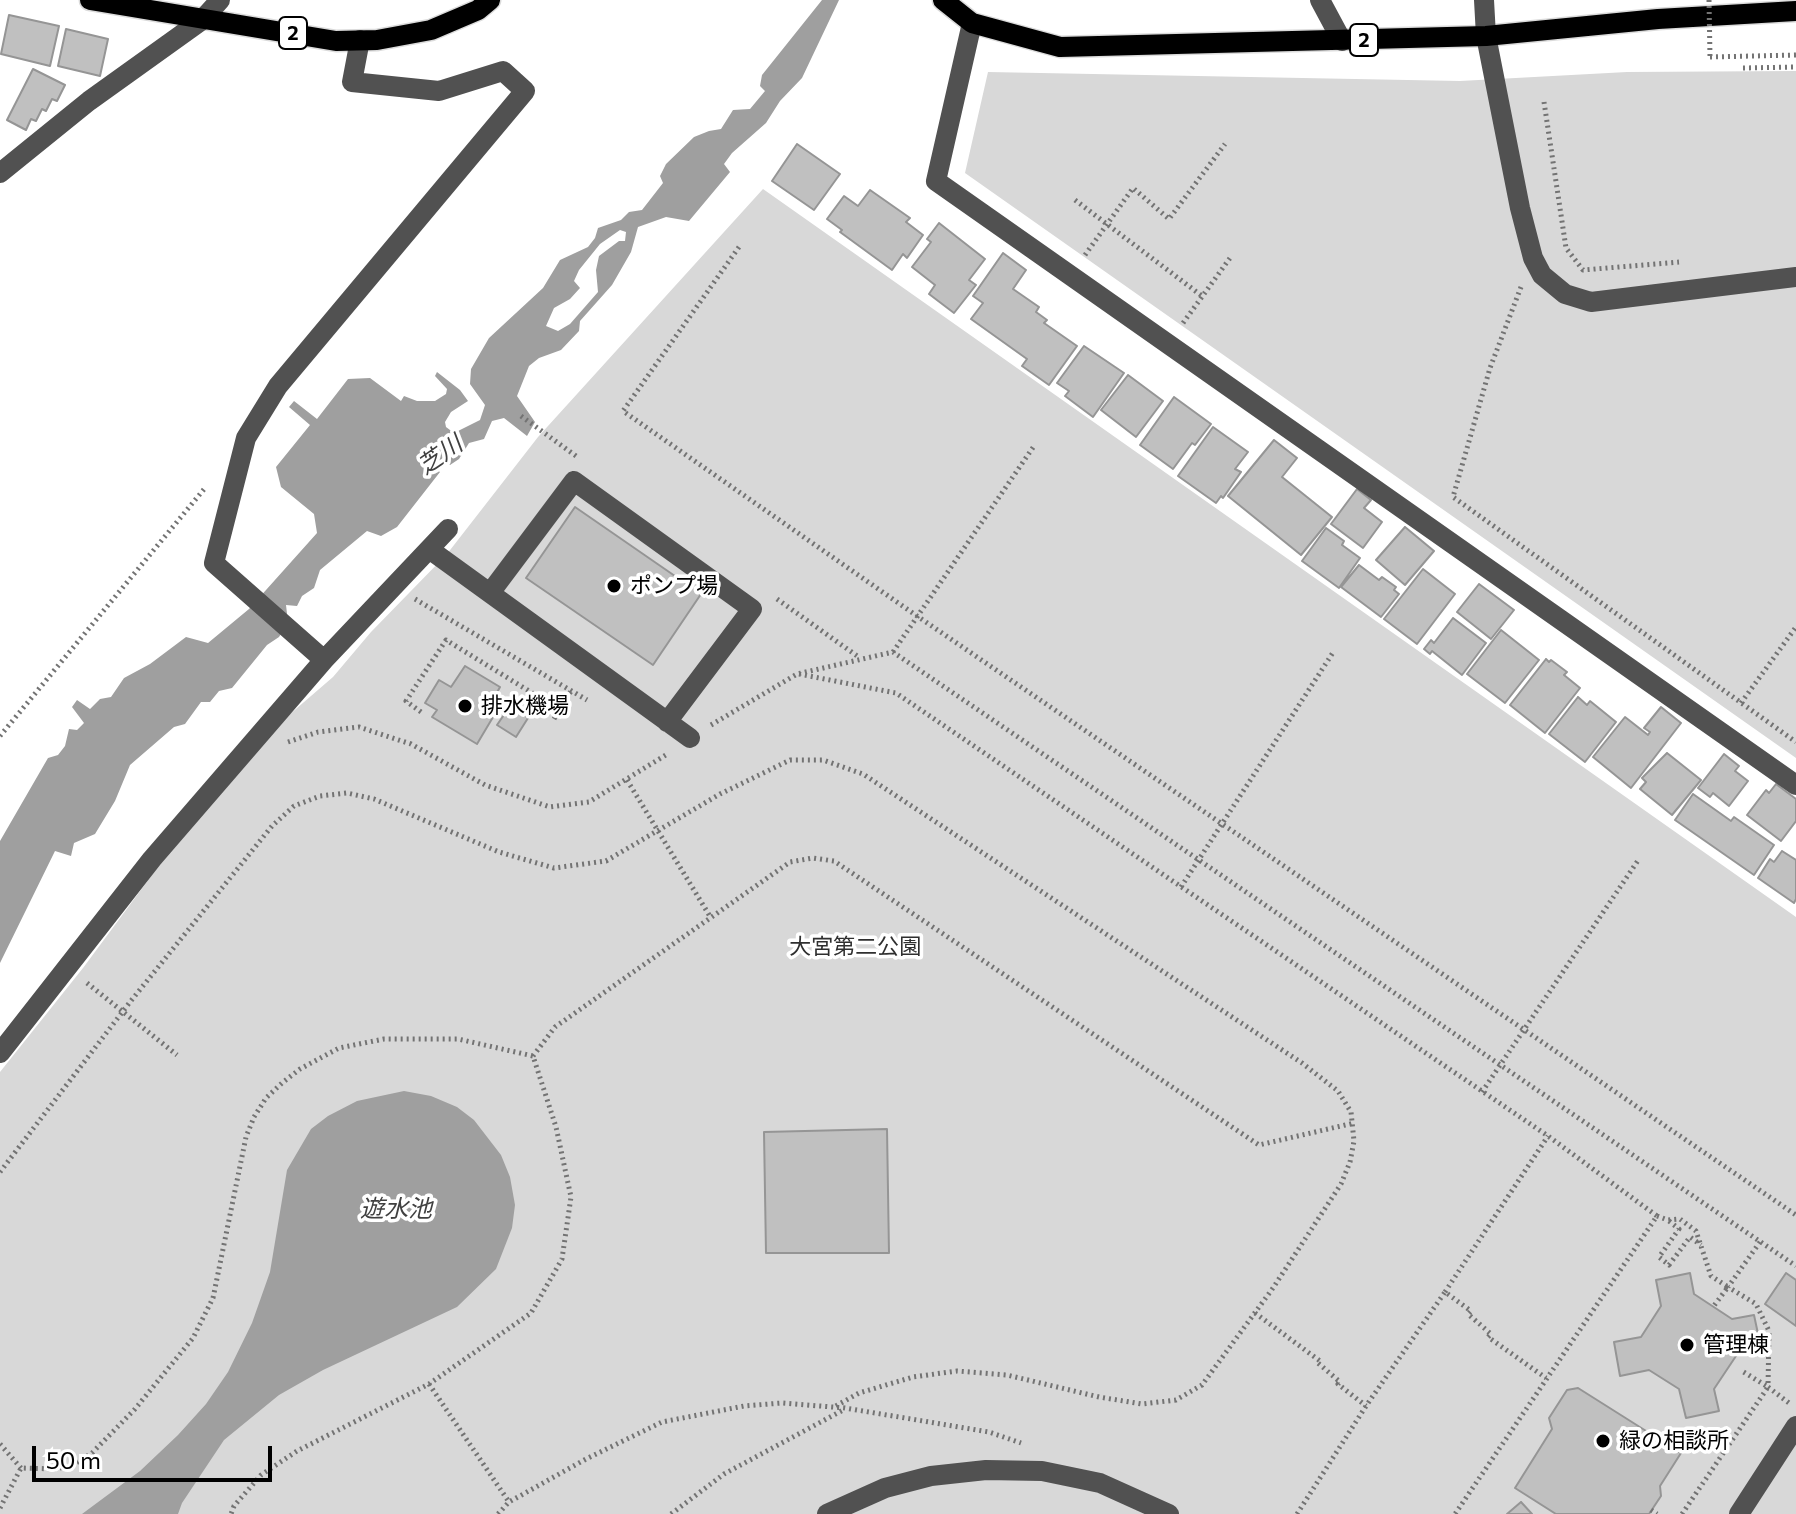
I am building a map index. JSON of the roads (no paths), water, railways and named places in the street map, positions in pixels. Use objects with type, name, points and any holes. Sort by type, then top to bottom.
[{"type":"main road","name":"2","points":[[90,0],[336,41],[377,40],[431,30],[478,10],[490,0]]},
{"type":"main road","name":"2","points":[[943,0],[972,23],[1060,47],[1486,36],[1658,19],[1796,11]]},
{"type":"street","points":[[0,173],[89,101],[202,20],[220,0]]},
{"type":"street","points":[[1320,0],[1342,41]]},
{"type":"street","points":[[1484,0],[1486,36],[1520,208],[1533,258],[1542,275],[1565,294],[1591,302],[1796,277]]},
{"type":"street","points":[[972,23],[936,181],[1796,785]]},
{"type":"street","points":[[324,660],[214,563],[246,438],[278,386],[525,91],[503,71],[439,91],[352,82],[360,40]]},
{"type":"street","points":[[490,593],[574,481],[752,609],[667,722]]},
{"type":"street","points":[[0,1053],[152,859],[324,660],[448,529]]},
{"type":"street","points":[[429,549],[690,738]]},
{"type":"street","points":[[1739,1514],[1796,1426]]},
{"type":"street","points":[[827,1514],[885,1488],[931,1476],[986,1470],[1042,1471],[1100,1483],[1169,1514]]},
{"type":"water","name":"芝川","points":[[822,0],[839,0],[802,78],[780,101],[766,123],[732,153],[724,164],[730,172],[689,221],[666,217],[638,227],[631,252],[612,285],[580,321],[579,331],[561,350],[539,358],[529,366],[517,396],[535,422],[527,436],[504,418],[492,421],[484,439],[469,443],[459,459],[450,465],[438,463],[434,467],[440,472],[397,527],[381,536],[367,531],[320,570],[314,588],[302,596],[297,606],[286,605],[288,622],[279,637],[267,645],[232,688],[219,691],[210,702],[201,702],[185,724],[174,727],[130,765],[115,801],[95,834],[74,843],[71,856],[55,851],[0,963],[0,841],[48,758],[58,755],[65,746],[69,729],[77,730],[84,723],[72,707],[77,700],[90,709],[100,699],[111,697],[124,678],[150,664],[186,637],[208,643],[249,609],[317,533],[314,514],[281,487],[276,467],[310,425],[289,407],[294,401],[317,419],[348,379],[370,378],[401,401],[404,396],[417,401],[435,401],[446,394],[447,389],[435,376],[437,372],[460,390],[468,401],[451,412],[445,422],[446,427],[454,433],[480,420],[485,405],[470,384],[471,369],[489,338],[543,288],[560,260],[588,247],[598,228],[621,220],[629,212],[642,210],[663,183],[660,176],[666,164],[694,137],[721,129],[733,110],[750,109],[765,91],[760,86],[762,75]],"holes":[[[620,230],[626,232],[625,241],[619,241],[599,256],[596,270],[598,292],[570,324],[558,331],[546,326],[554,308],[570,299],[580,288],[574,281],[600,244]]]},
{"type":"water","name":"遊水池","points":[[404,1091],[431,1096],[457,1107],[474,1120],[501,1155],[510,1177],[515,1205],[512,1228],[496,1269],[457,1307],[323,1370],[279,1395],[224,1440],[182,1503],[178,1514],[82,1514],[140,1471],[178,1435],[206,1404],[228,1372],[252,1323],[270,1272],[287,1170],[311,1129],[357,1101]]},
{"type":"place","name":"ポンプ場","points":[[614,586]]},
{"type":"place","name":"排水機場","points":[[465,706]]},
{"type":"place","name":"管理棟","points":[[1687,1345]]},
{"type":"place","name":"緑の相談所","points":[[1603,1441]]},
{"type":"park label","name":"大宮第二公園","points":[[855,947]]}]
